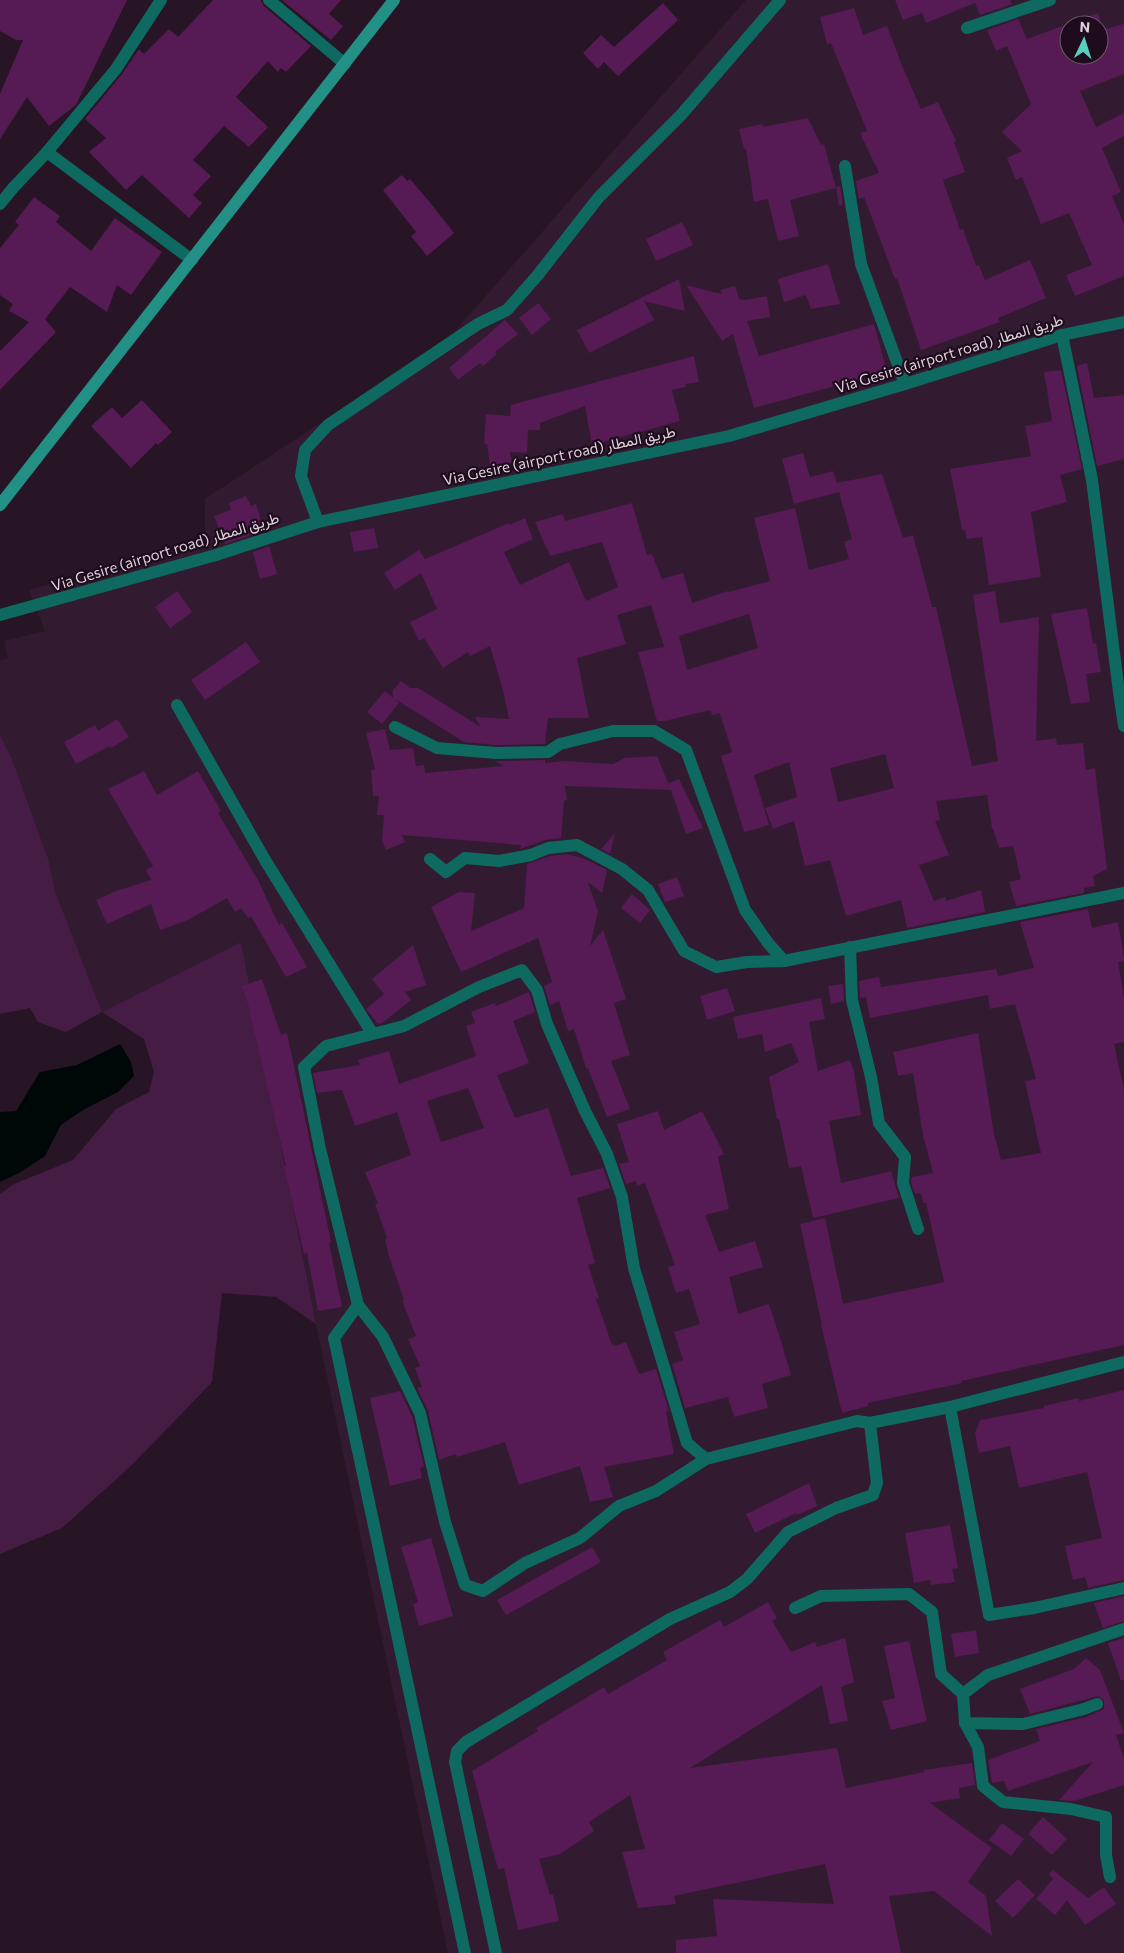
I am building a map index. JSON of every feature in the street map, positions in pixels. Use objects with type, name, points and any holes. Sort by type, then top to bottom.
[{"type":"main road","points":[[0,505],[394,0]]},
{"type":"street","points":[[0,204],[12,188],[48,152],[116,70],[162,0]]},
{"type":"street","points":[[269,0],[344,64]]},
{"type":"street","points":[[318,522],[301,476],[305,450],[328,425],[478,324],[507,310],[537,276],[599,197],[681,115],[780,0]]},
{"type":"street","points":[[967,28],[1050,0]]},
{"type":"street","points":[[48,152],[192,260]]},
{"type":"street","points":[[845,166],[861,264],[905,384]]},
{"type":"street","name":"Via Gesire (airport road) طريق المطار","points":[[0,616],[216,555],[318,522],[729,436],[1062,335],[1124,322]]},
{"type":"street","points":[[1062,335],[1092,480],[1122,692],[1124,726]]},
{"type":"street","points":[[178,704],[265,860],[372,1033]]},
{"type":"street","points":[[395,727],[437,748],[496,752],[548,752],[560,744],[613,731],[654,731],[686,750],[745,910],[768,943],[784,961]]},
{"type":"street","points":[[430,859],[446,872],[465,858],[499,861],[531,855],[548,848],[577,845],[622,870],[648,890],[684,951],[716,967],[747,962],[784,961],[1124,893]]},
{"type":"street","points":[[850,947],[852,1000],[871,1078],[879,1123],[905,1157],[903,1183],[918,1229]]},
{"type":"street","points":[[706,1459],[687,1443],[634,1268],[622,1197],[607,1154],[585,1111],[547,1024],[537,990],[522,970],[479,987],[404,1026],[326,1046],[304,1067],[320,1149],[358,1305],[383,1337],[420,1413],[445,1522],[465,1585],[483,1590],[525,1563],[580,1538],[619,1506],[656,1491],[706,1459],[857,1421],[870,1423],[950,1407],[1124,1362]]},
{"type":"street","points":[[358,1305],[334,1338],[465,1953]]},
{"type":"street","points":[[950,1407],[989,1615],[1034,1608],[1124,1588]]},
{"type":"street","points":[[496,1953],[455,1762],[458,1751],[466,1742],[670,1619],[730,1592],[747,1579],[788,1532],[836,1508],[873,1495],[877,1484],[870,1423]]},
{"type":"street","points":[[795,1608],[821,1596],[909,1594],[932,1612],[941,1674],[964,1694],[965,1723],[978,1747],[983,1786],[1003,1802],[1071,1809],[1106,1817],[1106,1855],[1110,1877]]},
{"type":"street","points":[[964,1694],[988,1675],[1124,1629]]},
{"type":"street","points":[[965,1723],[1023,1724],[1097,1704]]},
{"type":"shaded area","points":[[746,0],[1124,0],[1124,1953],[448,1953],[316,1324],[241,942],[102,1012],[55,891],[49,861],[12,759],[0,735],[0,660],[8,658],[4,641],[45,631],[29,590],[205,537],[205,499],[448,339]]},
{"type":"shaded area","points":[[0,735],[12,759],[49,861],[55,891],[102,1012],[66,1032],[38,1022],[30,1008],[0,1014]]},
{"type":"shaded area","points":[[241,942],[316,1324],[276,1297],[222,1293],[212,1382],[132,1465],[62,1528],[0,1554],[0,1194],[14,1184],[73,1160],[116,1109],[149,1092],[154,1072],[144,1039],[102,1012]]},
{"type":"shaded area","points":[[120,1044],[131,1062],[134,1076],[118,1092],[83,1110],[61,1125],[45,1156],[19,1173],[0,1182],[0,1112],[16,1111],[40,1072],[77,1065]]},
{"type":"building","points":[[0,0],[127,0],[76,105],[49,126],[27,97],[0,139],[0,94],[23,40],[16,40],[0,31]]},
{"type":"building","points":[[213,0],[261,0],[264,6],[311,46],[286,72],[281,68],[278,72],[268,61],[236,97],[268,127],[249,147],[224,126],[193,160],[211,176],[193,195],[202,203],[189,218],[142,175],[126,190],[89,152],[106,138],[85,119],[122,74],[139,49],[144,54],[169,29],[178,37]]},
{"type":"building","points":[[282,0],[341,0],[329,14],[343,26],[331,40]]},
{"type":"building","points":[[895,0],[1010,0],[1012,4],[980,15],[975,3],[926,23],[922,13],[903,20]]},
{"type":"building","points":[[663,3],[678,20],[618,76],[604,62],[598,69],[583,53],[601,35],[614,47]]},
{"type":"building","points":[[854,8],[863,35],[887,26],[921,109],[938,102],[956,141],[954,142],[965,172],[943,180],[960,230],[963,229],[976,266],[979,265],[985,280],[1030,260],[1046,298],[998,318],[1000,322],[921,350],[897,278],[895,279],[864,197],[859,199],[856,181],[879,173],[860,133],[867,131],[831,43],[827,44],[820,17]]},
{"type":"building","points":[[1018,19],[1027,39],[1059,27],[1059,65],[1109,65],[1109,28],[1124,24],[1124,74],[1080,91],[1096,127],[1124,113],[1124,136],[1102,148],[1121,192],[1112,196],[1124,224],[1124,276],[1075,296],[1066,275],[1092,265],[1069,213],[1041,224],[1022,177],[1016,180],[1007,158],[1022,151],[1002,132],[1031,104],[1007,46],[996,51],[987,30]]},
{"type":"building","points":[[808,118],[821,145],[824,144],[836,188],[790,200],[799,236],[778,241],[768,199],[754,202],[746,149],[744,149],[739,129],[763,124],[763,127]]},
{"type":"building","points":[[402,175],[407,181],[410,179],[454,233],[427,256],[411,236],[416,232],[383,190]]},
{"type":"building","points":[[840,186],[843,204],[839,206],[836,187]]},
{"type":"building","points":[[34,197],[60,216],[56,222],[91,251],[115,218],[162,252],[131,295],[117,285],[107,312],[70,287],[45,319],[56,332],[0,390],[0,351],[29,322],[9,311],[13,304],[0,295],[0,248],[19,225],[15,222]]},
{"type":"building","points":[[682,222],[693,245],[656,261],[646,239]]},
{"type":"building","points":[[828,264],[840,304],[811,309],[806,295],[784,302],[778,279]]},
{"type":"building","points":[[679,279],[685,311],[644,301],[654,320],[589,353],[577,330]]},
{"type":"building","points":[[686,285],[722,294],[720,290],[735,286],[739,299],[745,300],[767,296],[770,317],[747,321],[759,356],[874,324],[887,372],[754,408],[733,334],[722,341]]},
{"type":"building","points":[[538,303],[551,319],[532,335],[519,318]]},
{"type":"building","points":[[505,320],[518,334],[495,352],[497,354],[483,366],[480,363],[458,380],[449,368]]},
{"type":"building","points":[[694,356],[699,382],[685,384],[686,387],[672,390],[680,421],[592,445],[585,406],[540,423],[540,430],[528,430],[527,453],[510,452],[512,463],[490,466],[487,444],[484,444],[486,414],[510,416],[511,405]]},
{"type":"building","points":[[1087,363],[1094,398],[1124,395],[1124,459],[1097,466],[1077,366]]},
{"type":"building","points":[[1061,370],[1082,469],[1060,475],[1067,502],[1031,512],[1041,577],[989,585],[982,537],[967,539],[965,530],[962,530],[950,469],[1031,456],[1025,426],[1052,421],[1044,372]]},
{"type":"building","points":[[142,400],[172,432],[158,445],[156,443],[131,468],[91,426],[112,407],[122,418]]},
{"type":"building","points":[[803,453],[810,477],[833,471],[837,483],[882,474],[903,538],[913,535],[932,607],[936,607],[972,766],[998,761],[973,595],[995,591],[1000,623],[1039,617],[1036,741],[1056,738],[1057,745],[1083,743],[1086,770],[1095,768],[1107,869],[1093,876],[1095,886],[1084,888],[1084,893],[1016,906],[1009,882],[1021,879],[1013,846],[999,848],[992,829],[987,795],[936,801],[940,820],[935,821],[949,855],[919,865],[934,901],[945,897],[946,901],[981,890],[985,912],[907,928],[901,900],[846,916],[830,860],[805,866],[794,821],[773,829],[765,808],[797,797],[789,762],[754,775],[769,825],[744,832],[721,756],[732,752],[720,713],[712,715],[710,710],[665,721],[657,721],[638,652],[664,647],[651,605],[617,615],[626,644],[577,658],[589,718],[548,718],[545,744],[496,745],[464,742],[395,699],[399,703],[382,724],[367,712],[385,691],[393,698],[393,690],[401,681],[410,688],[418,688],[481,727],[475,717],[509,719],[490,646],[470,656],[468,652],[443,668],[424,638],[419,641],[410,622],[437,609],[421,573],[395,590],[384,573],[419,550],[425,559],[525,518],[533,539],[504,552],[520,585],[569,562],[586,601],[618,587],[602,542],[550,556],[535,522],[563,514],[565,521],[632,503],[647,555],[652,554],[662,579],[683,573],[692,603],[728,591],[770,581],[754,518],[795,508],[809,570],[849,559],[844,542],[852,539],[839,492],[794,504],[782,459]],"holes":[[[749,614],[758,648],[687,670],[679,636]],[[885,754],[894,788],[838,802],[830,768]]]},
{"type":"building","points":[[246,496],[251,506],[256,504],[264,531],[225,544],[214,516],[231,510],[229,503]]},
{"type":"building","points":[[374,528],[378,548],[354,552],[350,532]]},
{"type":"building","points":[[269,546],[277,574],[260,579],[253,552]]},
{"type":"building","points":[[177,591],[192,612],[170,628],[155,607]]},
{"type":"building","points":[[1087,608],[1093,644],[1096,643],[1101,672],[1086,674],[1090,702],[1071,704],[1051,614]]},
{"type":"building","points":[[246,642],[260,662],[205,700],[191,680]]},
{"type":"building","points":[[117,719],[129,737],[111,748],[110,746],[76,764],[64,742],[95,725],[98,731]]},
{"type":"building","points":[[385,729],[390,750],[413,748],[416,766],[424,765],[425,773],[504,766],[495,761],[545,760],[545,763],[565,761],[613,764],[625,758],[657,756],[669,785],[669,783],[679,779],[703,828],[686,834],[671,790],[565,786],[567,800],[564,801],[561,838],[545,840],[520,849],[521,845],[402,835],[405,842],[386,850],[382,840],[384,815],[377,815],[379,796],[373,796],[371,770],[375,769],[366,733]]},
{"type":"building","points":[[144,771],[157,795],[198,771],[221,811],[218,813],[258,880],[279,925],[282,923],[307,967],[286,977],[251,916],[248,918],[241,908],[235,912],[227,898],[188,920],[160,930],[151,904],[107,924],[96,900],[116,891],[151,880],[146,870],[153,866],[108,789]]},
{"type":"building","points":[[615,833],[610,854],[601,849]]},
{"type":"building","points":[[567,854],[585,859],[607,870],[602,893],[588,882],[598,912],[590,946],[603,930],[626,999],[614,1003],[630,1055],[611,1061],[630,1109],[607,1117],[588,1068],[586,1068],[574,1029],[568,1031],[559,1001],[550,1005],[544,986],[552,982],[538,938],[461,972],[431,907],[459,892],[475,893],[471,931],[524,908],[527,864],[550,856]]},
{"type":"building","points":[[677,877],[684,896],[665,902],[658,884]]},
{"type":"building","points":[[632,894],[650,910],[640,923],[621,908]]},
{"type":"building","points":[[1088,909],[1092,928],[1118,922],[1124,957],[1124,961],[1118,962],[1124,997],[1124,1042],[1114,1044],[1124,1090],[1124,1345],[868,1403],[868,1406],[842,1413],[800,1224],[825,1218],[843,1304],[944,1282],[926,1203],[923,1203],[921,1193],[915,1194],[911,1182],[912,1177],[933,1173],[923,1135],[913,1073],[898,1076],[893,1052],[978,1033],[994,1134],[1001,1160],[1041,1153],[1025,1081],[1036,1079],[1015,1004],[990,1009],[988,995],[870,1018],[866,997],[860,998],[859,981],[879,977],[881,987],[996,969],[998,976],[1034,968],[1020,922]]},
{"type":"building","points":[[413,945],[426,985],[405,992],[411,1000],[382,1023],[378,1024],[366,1009],[384,994],[372,979]]},
{"type":"building","points":[[262,979],[281,1035],[287,1033],[331,1242],[329,1243],[342,1307],[318,1311],[307,1253],[304,1254],[251,1014],[242,986]]},
{"type":"building","points":[[843,984],[844,1001],[831,1004],[828,986]]},
{"type":"building","points":[[727,988],[735,1011],[707,1020],[700,996]]},
{"type":"building","points":[[529,992],[535,1012],[513,1021],[529,1063],[497,1075],[515,1118],[548,1108],[571,1176],[603,1168],[610,1188],[577,1198],[595,1263],[588,1265],[599,1298],[596,1299],[612,1345],[614,1344],[615,1346],[626,1342],[639,1374],[656,1369],[669,1411],[666,1412],[674,1454],[604,1467],[613,1497],[590,1502],[580,1466],[519,1485],[505,1442],[457,1457],[456,1454],[439,1460],[428,1411],[417,1388],[422,1387],[415,1368],[420,1366],[408,1339],[416,1336],[402,1301],[404,1300],[389,1256],[385,1239],[387,1238],[375,1204],[378,1203],[365,1172],[411,1155],[397,1112],[355,1126],[342,1090],[317,1093],[313,1073],[360,1065],[358,1060],[389,1051],[399,1084],[444,1068],[476,1056],[466,1026],[475,1023],[471,1012],[495,1003],[496,1006]],"holes":[[[468,1088],[484,1128],[441,1142],[427,1101]]]},
{"type":"building","points":[[821,998],[825,1019],[809,1022],[818,1071],[850,1060],[854,1072],[861,1115],[829,1121],[841,1183],[891,1171],[899,1198],[813,1218],[801,1166],[789,1168],[769,1077],[799,1062],[791,1043],[765,1052],[762,1034],[738,1039],[733,1017]]},
{"type":"building","points":[[658,1111],[664,1130],[702,1111],[724,1154],[718,1157],[729,1209],[705,1215],[719,1252],[755,1241],[763,1267],[729,1277],[738,1314],[769,1304],[780,1338],[791,1375],[762,1384],[768,1408],[734,1417],[728,1397],[685,1408],[672,1364],[683,1360],[674,1332],[700,1324],[689,1289],[676,1293],[668,1267],[675,1265],[645,1183],[637,1186],[636,1181],[626,1184],[619,1164],[629,1162],[617,1124]]},
{"type":"building","points":[[1124,1390],[1124,1580],[1088,1588],[1085,1577],[1073,1580],[1065,1546],[1102,1538],[1087,1472],[1019,1488],[1010,1446],[979,1453],[975,1433],[980,1420],[1044,1408],[1044,1406],[1078,1398],[1079,1401]]},
{"type":"building","points":[[400,1391],[412,1416],[424,1466],[420,1468],[422,1478],[390,1486],[370,1398]]},
{"type":"building","points":[[809,1483],[817,1506],[797,1515],[796,1513],[755,1533],[746,1514]]},
{"type":"building","points":[[950,1525],[958,1568],[952,1569],[955,1582],[931,1585],[930,1580],[914,1583],[905,1533]]},
{"type":"building","points":[[431,1538],[453,1616],[419,1626],[413,1604],[418,1602],[401,1547]]},
{"type":"building","points":[[592,1547],[601,1562],[506,1615],[497,1600]]},
{"type":"building","points":[[1124,1596],[1124,1621],[1103,1628],[1094,1603]]},
{"type":"building","points":[[768,1602],[777,1618],[772,1621],[791,1652],[815,1642],[817,1647],[845,1638],[854,1682],[841,1687],[848,1721],[830,1724],[822,1685],[690,1768],[837,1748],[846,1788],[924,1772],[924,1770],[972,1763],[975,1785],[959,1788],[960,1798],[930,1803],[992,1848],[968,1882],[986,1896],[992,1936],[934,1891],[889,1896],[901,1953],[676,1953],[676,1940],[717,1936],[713,1899],[834,1904],[825,1864],[674,1896],[676,1904],[638,1908],[622,1852],[645,1849],[630,1795],[589,1822],[594,1831],[560,1854],[539,1859],[550,1895],[553,1894],[559,1921],[518,1930],[504,1868],[498,1869],[472,1771],[538,1731],[536,1728],[604,1687],[608,1694],[667,1660],[663,1652],[720,1620],[724,1627]]},
{"type":"building","points":[[976,1630],[979,1653],[955,1657],[951,1634]]},
{"type":"building","points":[[1124,1638],[1124,1680],[1121,1681],[1108,1643]]},
{"type":"building","points":[[909,1641],[927,1721],[891,1730],[882,1701],[895,1698],[884,1646]]},
{"type":"building","points":[[1086,1658],[1100,1670],[1124,1733],[1116,1735],[1124,1758],[1124,1785],[1074,1801],[1059,1800],[1093,1762],[1008,1791],[1004,1781],[992,1783],[988,1760],[1040,1741],[1036,1729],[1086,1717],[1104,1709],[1104,1701],[1098,1696],[1030,1714],[1020,1689],[1074,1669]]},
{"type":"building","points":[[1043,1817],[1067,1839],[1052,1855],[1028,1834]]},
{"type":"building","points":[[1002,1823],[1024,1839],[1011,1856],[989,1840]]},
{"type":"building","points":[[1053,1870],[1088,1898],[1104,1887],[1116,1904],[1085,1925],[1067,1900],[1055,1915],[1036,1899],[1053,1879],[1049,1874]]},
{"type":"building","points":[[1018,1879],[1035,1895],[1013,1918],[995,1901]]}]
